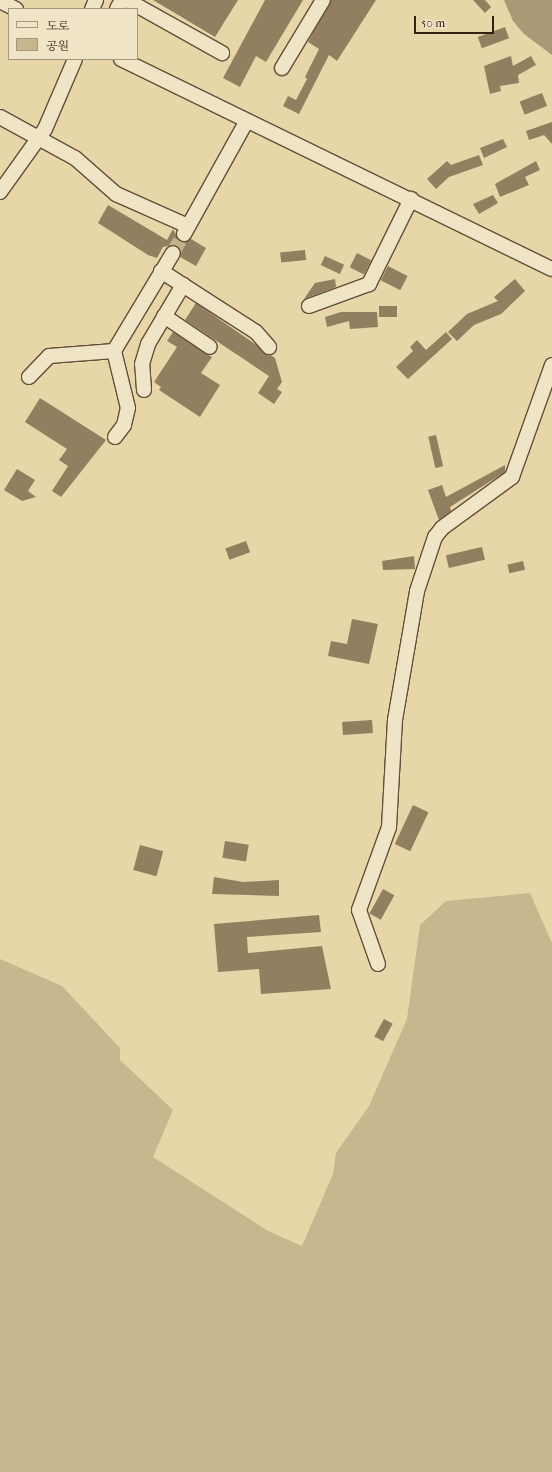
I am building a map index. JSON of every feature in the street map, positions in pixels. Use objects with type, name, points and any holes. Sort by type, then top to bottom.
[{"type":"street","points":[[127,0],[222,52]]},
{"type":"street","points":[[282,68],[323,0]]},
{"type":"street","points":[[0,2],[14,8]]},
{"type":"street","points":[[0,192],[39,139],[75,60]]},
{"type":"street","points":[[123,60],[246,122],[411,199],[552,268]]},
{"type":"street","points":[[0,117],[75,158],[122,198],[185,230],[246,122]]},
{"type":"street","points":[[309,306],[369,284],[411,199]]},
{"type":"street","points":[[116,436],[124,425],[128,408],[114,351],[173,253]]},
{"type":"street","points":[[161,271],[256,332],[269,347]]},
{"type":"street","points":[[144,390],[142,364],[148,344],[183,285]]},
{"type":"street","points":[[164,316],[210,348]]},
{"type":"street","points":[[29,377],[49,356],[114,351]]},
{"type":"street","points":[[378,964],[359,910],[389,827],[395,720],[417,591],[435,537],[442,528],[512,477],[552,365]]},
{"type":"green space","points":[[530,893],[552,943],[552,1472],[0,1472],[0,959],[62,986],[120,1048],[120,1060],[173,1110],[153,1157],[268,1231],[302,1246],[333,1174],[336,1153],[369,1106],[407,1019],[420,925],[446,901]]},
{"type":"shaded area","points":[[504,0],[552,0],[552,55],[524,34],[513,21]]},
{"type":"building","points":[[153,0],[238,0],[215,37]]},
{"type":"building","points":[[265,0],[303,0],[266,62],[256,56],[240,87],[223,78]]},
{"type":"building","points":[[331,0],[376,0],[337,61],[329,55],[299,114],[283,106],[288,96],[296,100],[307,79],[305,77],[319,49],[308,42]]},
{"type":"building","points":[[473,0],[485,0],[491,7],[485,13]]},
{"type":"building","points":[[505,27],[509,38],[482,48],[478,37]]},
{"type":"building","points":[[511,56],[513,66],[531,56],[536,65],[518,75],[519,83],[500,86],[501,91],[490,94],[484,66]]},
{"type":"building","points":[[542,93],[547,106],[525,115],[520,102]]},
{"type":"building","points":[[552,122],[552,144],[544,135],[529,140],[526,131]]},
{"type":"building","points":[[503,139],[507,147],[484,158],[480,148]]},
{"type":"building","points":[[479,155],[483,165],[449,177],[436,189],[427,179],[447,161],[451,165]]},
{"type":"building","points":[[536,161],[540,170],[525,177],[529,185],[500,197],[495,184]]},
{"type":"building","points":[[493,195],[498,203],[479,214],[473,204]]},
{"type":"building","points":[[108,205],[167,240],[173,229],[180,241],[191,239],[206,248],[196,266],[180,257],[181,249],[174,245],[163,247],[157,258],[148,255],[98,223]]},
{"type":"building","points":[[305,250],[306,260],[281,263],[280,253]]},
{"type":"building","points":[[357,253],[371,260],[364,275],[350,267]]},
{"type":"building","points":[[325,256],[344,265],[340,274],[321,265]]},
{"type":"building","points":[[388,266],[408,276],[400,290],[381,280]]},
{"type":"building","points":[[335,279],[336,287],[304,299],[315,283]]},
{"type":"building","points":[[515,279],[525,291],[501,314],[474,325],[457,341],[448,332],[467,314],[498,301],[494,297]]},
{"type":"building","points":[[196,303],[275,358],[282,382],[277,389],[282,392],[274,404],[258,393],[269,376],[185,320]]},
{"type":"building","points":[[379,306],[397,306],[397,317],[379,317]]},
{"type":"building","points":[[341,312],[377,312],[378,327],[350,329],[349,321],[327,327],[325,317]]},
{"type":"building","points":[[173,332],[212,357],[201,373],[220,385],[200,417],[159,390],[161,387],[154,382],[177,347],[167,341]]},
{"type":"building","points":[[446,332],[452,339],[408,379],[396,367],[413,351],[410,347],[417,340],[426,350]]},
{"type":"building","points":[[40,398],[106,440],[61,497],[52,491],[68,466],[59,460],[67,449],[25,422]]},
{"type":"building","points":[[436,435],[443,466],[435,468],[428,437]]},
{"type":"building","points":[[505,465],[505,472],[450,507],[451,511],[439,520],[428,490],[442,485],[446,497]]},
{"type":"building","points":[[17,469],[35,480],[28,491],[36,497],[22,501],[4,490]]},
{"type":"building","points":[[246,541],[250,552],[229,560],[225,549]]},
{"type":"building","points":[[482,547],[485,560],[449,568],[446,555]]},
{"type":"building","points":[[414,556],[415,569],[383,570],[382,561]]},
{"type":"building","points":[[523,561],[525,570],[509,573],[507,565]]},
{"type":"building","points":[[352,619],[378,624],[369,664],[328,656],[331,641],[347,644]]},
{"type":"building","points":[[372,720],[373,733],[343,735],[342,722]]},
{"type":"building","points":[[413,805],[428,812],[410,851],[395,844]]},
{"type":"building","points":[[225,841],[249,845],[246,862],[222,858]]},
{"type":"building","points":[[140,845],[163,851],[156,876],[133,870]]},
{"type":"building","points":[[214,877],[243,882],[279,880],[279,896],[212,894]]},
{"type":"building","points":[[383,889],[394,895],[381,920],[369,913]]},
{"type":"building","points":[[319,915],[321,932],[247,937],[248,953],[322,946],[331,989],[261,994],[259,969],[218,972],[214,924]]},
{"type":"building","points":[[384,1019],[393,1024],[383,1041],[374,1036]]},
{"type":"tunnel","points":[[173,253],[183,235]]}]
